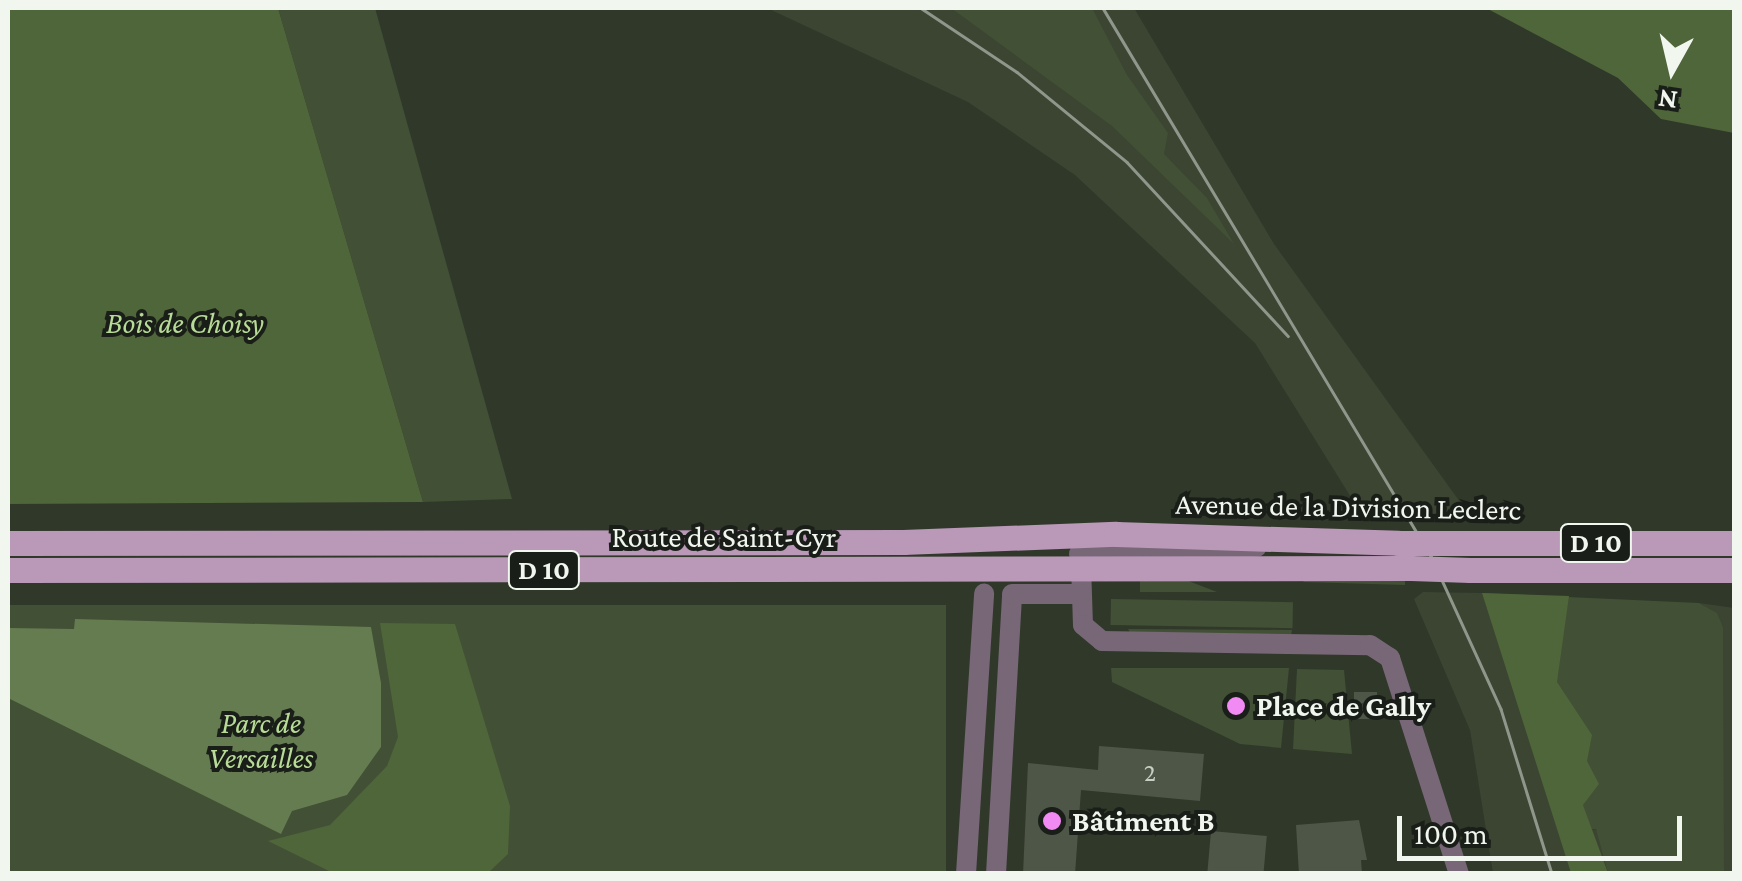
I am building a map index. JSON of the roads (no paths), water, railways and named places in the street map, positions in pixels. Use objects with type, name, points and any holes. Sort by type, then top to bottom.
[{"type":"main road","name":"Route de Saint-Cyr","points":[[8,543],[903,542],[1080,563]]},
{"type":"main road","name":"Avenue de la Division Leclerc","points":[[1080,563],[1293,542],[1734,543]]},
{"type":"main road","name":"Avenue de la Division Leclerc","points":[[1080,563],[1734,570]]},
{"type":"main road","name":"Route de Saint-Cyr","points":[[8,570],[1080,563]]},
{"type":"street","points":[[996,874],[1012,594],[1080,563],[1083,624],[1102,641],[1370,645],[1390,658],[1460,874]]},
{"type":"street","points":[[966,874],[984,594]]},
{"type":"tram line","points":[[921,8],[1017,72],[1127,162],[1288,336]]},
{"type":"tram line","points":[[1103,8],[1431,556],[1501,709],[1552,874]]},
{"type":"place","name":"Place de Gally","points":[[1236,706]]},
{"type":"place","name":"Bâtiment B","points":[[1052,821]]},
{"type":"park label","name":"Bois de Choisy","points":[[185,323]]},
{"type":"park label","name":"Parc de Versailles","points":[[261,740]]}]
